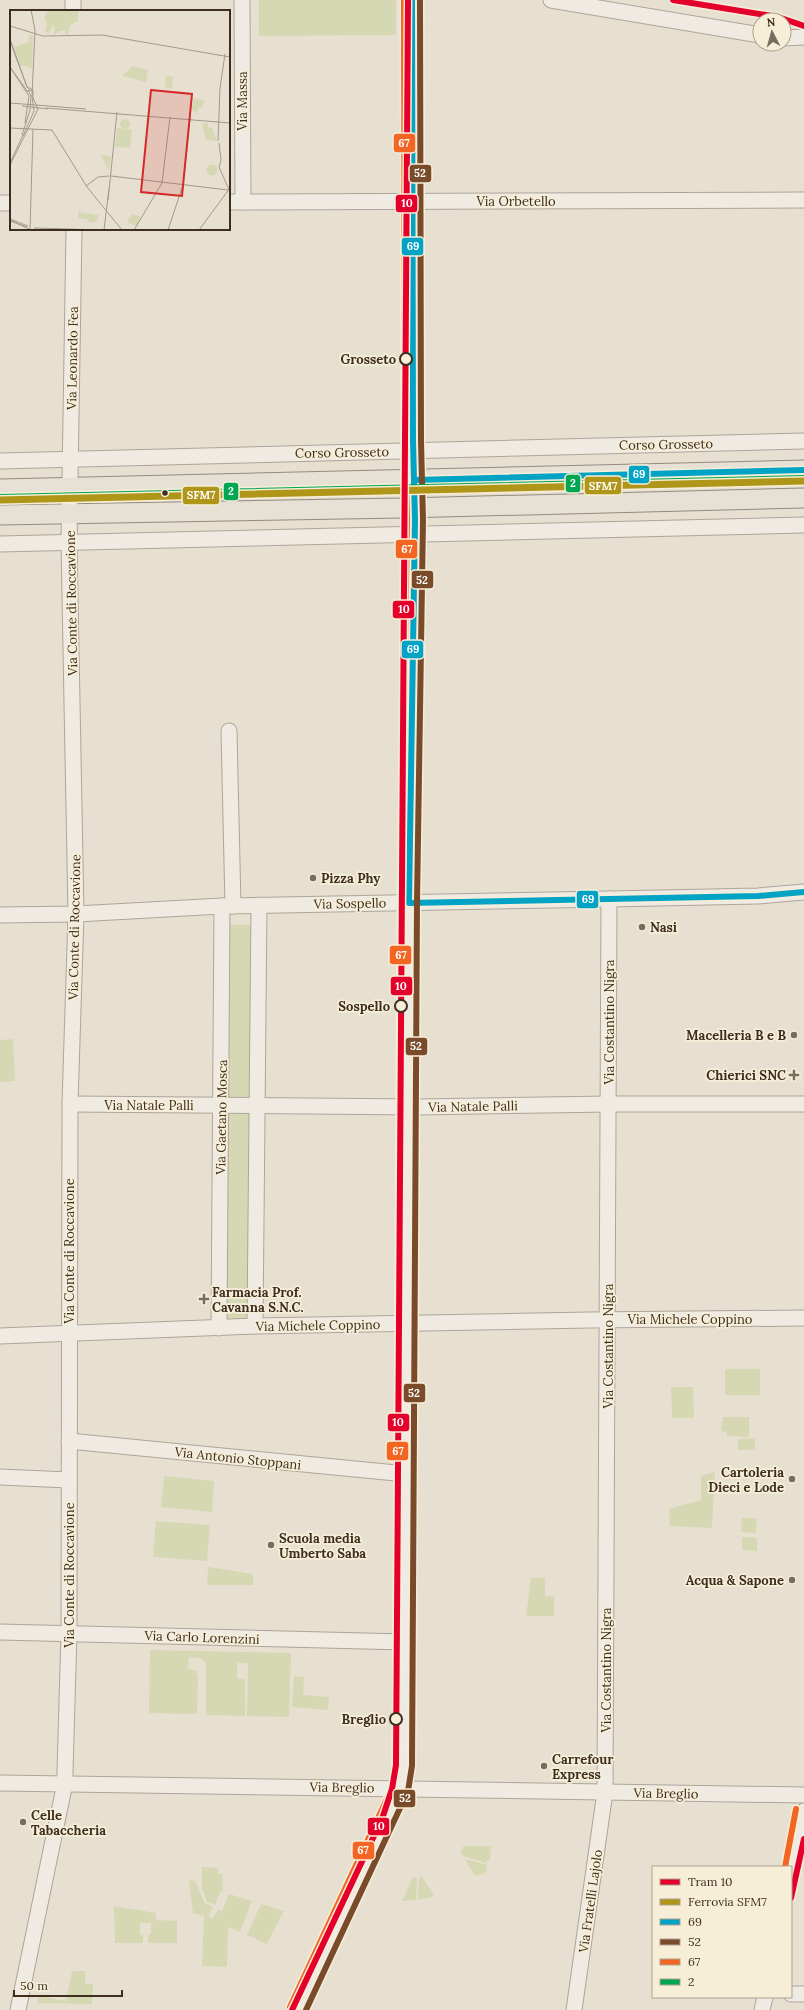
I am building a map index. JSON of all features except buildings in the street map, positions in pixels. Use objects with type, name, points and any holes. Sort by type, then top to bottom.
[{"type":"main road","points":[[0,489],[804,470]]},
{"type":"main road","points":[[0,515],[415,508],[804,498]]},
{"type":"street","name":"Via Massa","points":[[236,202],[242,0]]},
{"type":"street","points":[[297,2010],[401,1788],[404,1766],[409,903],[415,533],[413,451],[412,0]]},
{"type":"street","points":[[550,0],[752,34]]},
{"type":"street","points":[[792,38],[804,37]]},
{"type":"street","name":"Via Orbetello","points":[[236,202],[804,200]]},
{"type":"street","name":"Via Leonardo Fea","points":[[70,487],[74,230]]},
{"type":"street","name":"Corso Grosseto","points":[[0,460],[804,441]]},
{"type":"street","name":"Via Conte di Roccavione","points":[[18,2010],[65,1783],[69,1633],[70,1104],[76,914],[69,543],[71,514],[70,487]]},
{"type":"street","points":[[0,544],[804,525]]},
{"type":"street","points":[[227,906],[228,731]]},
{"type":"street","name":"Via Sospello","points":[[0,915],[76,914],[259,905],[758,896],[804,892]]},
{"type":"street","name":"Via Costantino Nigra","points":[[605,1792],[610,1104],[609,899]]},
{"type":"street","points":[[255,1326],[259,905]]},
{"type":"street","name":"Via Gaetano Mosca","points":[[219,1328],[221,1105],[227,906]]},
{"type":"street","name":"Via Natale Palli","points":[[70,1104],[408,1107],[610,1104],[804,1104]]},
{"type":"street","name":"Via Michele Coppino","points":[[0,1336],[255,1326],[609,1319],[804,1318]]},
{"type":"street","name":"Via Antonio Stoppani","points":[[69,1441],[406,1474]]},
{"type":"street","points":[[0,1477],[69,1480]]},
{"type":"street","name":"Via Carlo Lorenzini","points":[[0,1632],[405,1642]]},
{"type":"street","name":"Via Breglio","points":[[0,1783],[804,1795]]},
{"type":"street","name":"Via Fratelli Lajolo","points":[[574,2010],[605,1792]]},
{"type":"street","points":[[792,1871],[804,1811]]},
{"type":"street","points":[[792,1994],[804,1994]]},
{"type":"street","points":[[762,2010],[765,1998]]},
{"type":"green space","points":[[259,0],[396,0],[396,35],[259,36]]},
{"type":"green space","points":[[223,925],[259,925],[255,1326],[219,1328]]},
{"type":"green space","points":[[13,1039],[15,1081],[0,1082],[0,1040]]},
{"type":"green space","points":[[725,1369],[760,1369],[760,1395],[725,1395]]},
{"type":"green space","points":[[671,1387],[693,1387],[694,1418],[672,1418]]},
{"type":"green space","points":[[723,1417],[749,1417],[749,1437],[727,1436],[727,1432],[721,1431]]},
{"type":"green space","points":[[755,1438],[755,1450],[738,1450],[738,1439]]},
{"type":"green space","points":[[715,1472],[712,1528],[670,1526],[669,1509],[701,1500],[701,1476]]},
{"type":"green space","points":[[164,1476],[214,1481],[212,1512],[161,1507]]},
{"type":"green space","points":[[742,1518],[757,1518],[756,1533],[741,1532]]},
{"type":"green space","points":[[156,1521],[210,1525],[207,1561],[153,1557]]},
{"type":"green space","points":[[742,1537],[757,1538],[757,1551],[742,1550]]},
{"type":"green space","points":[[208,1567],[253,1574],[253,1585],[207,1585]]},
{"type":"green space","points":[[531,1578],[545,1578],[545,1596],[554,1596],[554,1616],[526,1616]]},
{"type":"green space","points":[[150,1650],[291,1653],[289,1717],[247,1716],[248,1663],[237,1663],[237,1678],[245,1679],[245,1716],[206,1715],[206,1663],[200,1658],[189,1657],[188,1668],[196,1671],[198,1676],[197,1714],[149,1713]]},
{"type":"green space","points":[[294,1676],[304,1677],[303,1695],[329,1697],[328,1710],[292,1707]]},
{"type":"green space","points":[[463,1846],[491,1846],[490,1861],[486,1861],[486,1863],[463,1856],[460,1852],[463,1850]]},
{"type":"green space","points":[[465,1859],[487,1865],[485,1874],[474,1875]]},
{"type":"green space","points":[[202,1867],[218,1868],[218,1874],[222,1874],[223,1892],[220,1892],[215,1905],[207,1902],[202,1888]]},
{"type":"green space","points":[[413,1877],[417,1878],[416,1900],[402,1901]]},
{"type":"green space","points":[[422,1877],[433,1894],[433,1897],[418,1900],[419,1878]]},
{"type":"green space","points":[[189,1880],[195,1881],[205,1904],[213,1906],[208,1917],[212,1919],[218,1910],[222,1911],[229,1894],[252,1901],[240,1932],[228,1927],[227,1967],[202,1966],[204,1916],[193,1913]]},
{"type":"green space","points":[[261,1904],[284,1911],[267,1944],[247,1935]]},
{"type":"green space","points":[[114,1906],[156,1913],[156,1920],[177,1921],[177,1943],[148,1943],[148,1935],[151,1934],[151,1923],[140,1923],[140,1935],[143,1935],[143,1943],[115,1943]]},
{"type":"green space","points":[[72,1971],[85,1971],[85,1984],[93,1984],[92,2004],[37,2003],[39,1996],[66,2001]]},
{"type":"tram line","name":"10","points":[[292,2010],[382,1819],[392,1789],[396,1765],[408,0]]},
{"type":"tram line","name":"10","points":[[673,0],[778,17],[804,26]]},
{"type":"tram line","name":"10","points":[[792,1893],[804,1839]]},
{"type":"rail line","name":"SFM7","points":[[0,500],[804,481]]},
{"type":"transit line","name":"67","points":[[290,2007],[393,1786],[396,1765],[401,903],[407,520],[405,441],[404,0]]},
{"type":"transit line","name":"69","points":[[412,0],[413,441],[415,520],[409,903],[758,896],[804,892]]},
{"type":"transit line","name":"52","points":[[306,2010],[408,1791],[412,1766],[417,903],[423,520],[421,441],[420,0]]},
{"type":"transit line","name":"69","points":[[414,480],[804,470]]},
{"type":"transit line","name":"2","points":[[0,497],[804,478]]},
{"type":"transit line","name":"67","points":[[785,1866],[796,1809]]},
{"type":"place","name":"Grosseto","points":[[406,359]]},
{"type":"place","name":"Pizza Phy","points":[[313,878]]},
{"type":"place","name":"Nasi","points":[[642,927]]},
{"type":"place","name":"Sospello","points":[[401,1006]]},
{"type":"place","name":"Macelleria B e B","points":[[794,1035]]},
{"type":"place","name":"Chierici SNC","points":[[794,1075]]},
{"type":"place","name":"Farmacia Prof. Cavanna S.N.C.","points":[[204,1299]]},
{"type":"place","name":"Cartoleria Dieci e Lode","points":[[792,1479]]},
{"type":"place","name":"Scuola media Umberto Saba","points":[[271,1545]]},
{"type":"place","name":"Acqua & Sapone","points":[[792,1580]]},
{"type":"place","name":"Breglio","points":[[396,1719]]},
{"type":"place","name":"Carrefour Express","points":[[544,1766]]},
{"type":"place","name":"Celle Tabaccheria","points":[[23,1822]]}]
